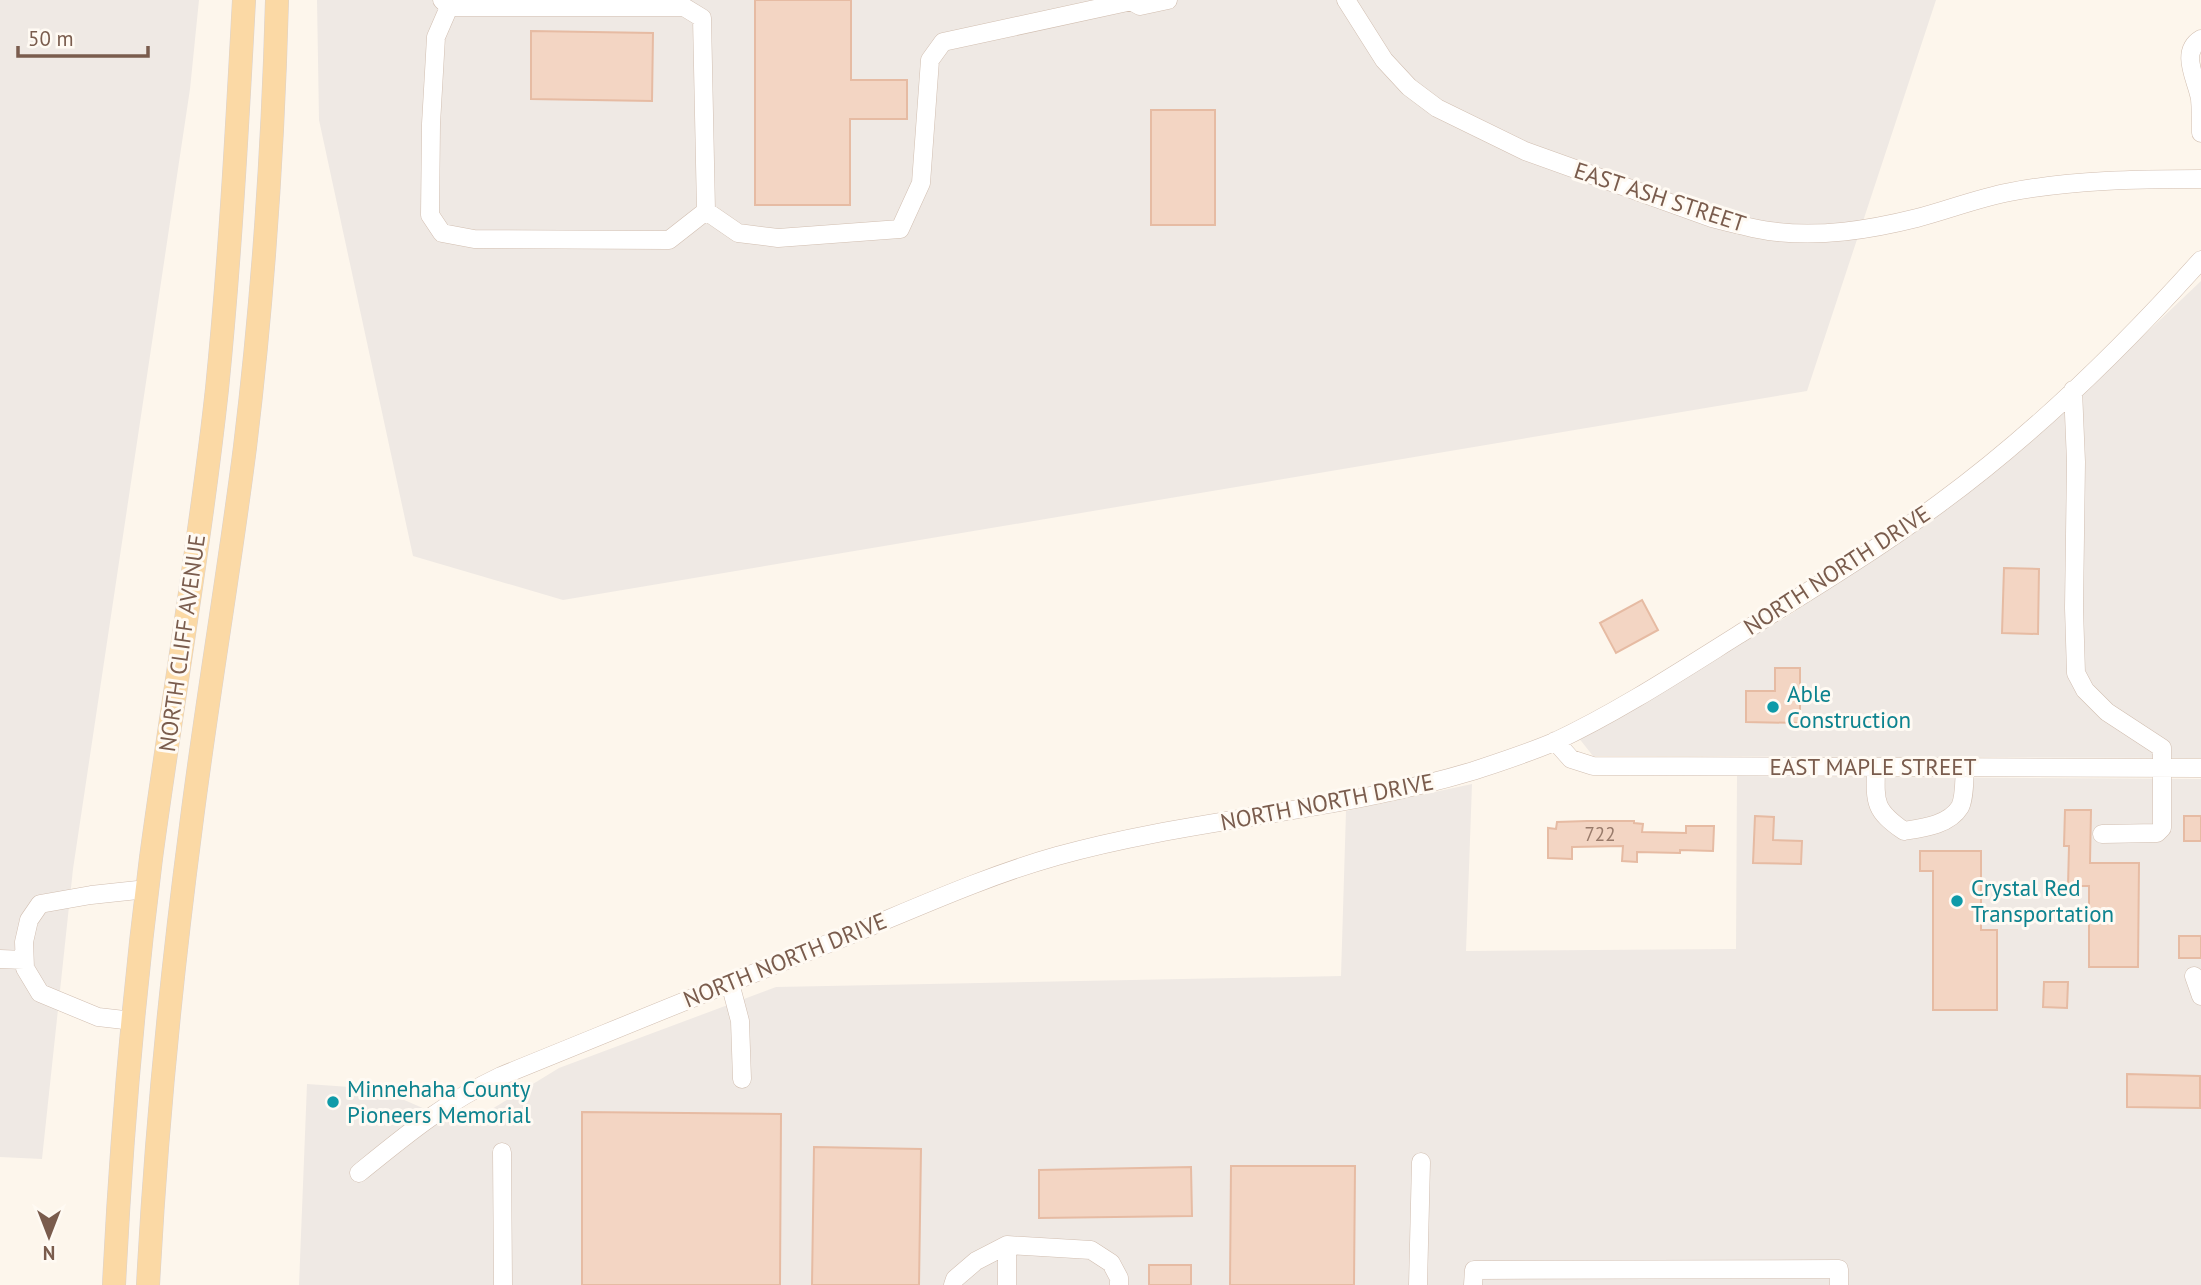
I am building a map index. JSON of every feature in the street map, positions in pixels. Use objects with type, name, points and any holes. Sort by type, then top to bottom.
[{"type":"main road","name":"NORTH CLIFF AVENUE","points":[[114,1285],[123,1134],[147,889],[217,387],[244,0]]},
{"type":"main road","name":"NORTH CLIFF AVENUE","points":[[148,1285],[183,892],[251,390],[268,191],[277,0]]},
{"type":"street","points":[[706,211],[737,233],[778,238],[900,229],[921,183],[930,60],[943,42],[1130,1],[1140,5],[1168,0]]},
{"type":"street","name":"EAST ASH STREET","points":[[1346,0],[1384,60],[1409,87],[1437,108],[1525,151],[1712,218],[1756,228],[1796,233],[1850,231],[1892,224],[2006,193],[2044,186],[2148,179],[2201,179]]},
{"type":"street","points":[[446,4],[684,7],[702,18],[706,211],[669,240],[474,239],[442,233],[430,215],[431,124],[436,37],[446,4]]},
{"type":"street","points":[[2201,39],[2195,42],[2189,55],[2200,99],[2201,133]]},
{"type":"street","name":"NORTH NORTH DRIVE","points":[[359,1173],[420,1123],[465,1093],[501,1076],[1015,869],[1060,855],[1127,840],[1366,797],[1431,782],[1555,741],[1682,670],[1867,555],[1974,477],[2073,390],[2201,260]]},
{"type":"street","points":[[2073,390],[2076,462],[2076,673],[2085,690],[2107,712],[2162,748],[2162,828],[2157,833],[2102,834]]},
{"type":"street","name":"EAST MAPLE STREET","points":[[1555,741],[1571,759],[1593,766],[2201,768]]},
{"type":"street","points":[[1876,767],[1875,796],[1885,817],[1904,831],[1927,828],[1950,818],[1961,805],[1965,767]]},
{"type":"street","points":[[133,1021],[98,1017],[40,993],[25,968],[24,942],[29,920],[40,904],[147,889]]},
{"type":"street","points":[[0,959],[24,960]]},
{"type":"street","points":[[2194,976],[2201,996]]},
{"type":"street","points":[[730,983],[740,1021],[742,1079]]},
{"type":"street","points":[[502,1152],[503,1285]]},
{"type":"street","points":[[1418,1285],[1421,1162]]},
{"type":"street","points":[[953,1285],[955,1279],[976,1261],[1007,1245],[1091,1250],[1111,1263],[1119,1278],[1119,1285]]},
{"type":"street","points":[[1007,1245],[1007,1285]]},
{"type":"street","points":[[1474,1285],[1474,1270],[1839,1269],[1839,1285]]},
{"type":"shaded area","points":[[0,0],[199,0],[190,89],[73,869],[42,1159],[0,1157]]},
{"type":"shaded area","points":[[317,0],[1936,0],[1807,391],[563,600],[413,556],[319,120]]},
{"type":"shaded area","points":[[2201,281],[2201,758],[1593,756],[1578,737],[1785,618],[1942,512],[2044,430]]},
{"type":"shaded area","points":[[1737,776],[2201,779],[2201,1285],[299,1285],[307,1084],[379,1089],[464,1126],[559,1068],[776,987],[1341,976],[1346,811],[1472,784],[1466,951],[1736,949]]},
{"type":"building","points":[[755,0],[851,0],[851,80],[907,80],[907,119],[850,119],[850,205],[755,205]]},
{"type":"building","points":[[531,31],[653,33],[652,101],[531,99]]},
{"type":"building","points":[[1151,110],[1215,110],[1215,225],[1151,225]]},
{"type":"building","points":[[2004,568],[2039,569],[2038,634],[2002,633]]},
{"type":"building","points":[[1642,600],[1658,630],[1616,653],[1600,623]]},
{"type":"building","name":"Able Construction","points":[[1775,668],[1800,668],[1800,723],[1746,722],[1746,691],[1775,691]]},
{"type":"building","points":[[2065,810],[2091,810],[2090,863],[2139,863],[2138,967],[2089,967],[2089,886],[2068,886],[2069,846],[2064,846]]},
{"type":"building","points":[[1755,816],[1774,817],[1773,840],[1802,841],[1801,864],[1753,863]]},
{"type":"building","points":[[2184,816],[2201,816],[2201,841],[2184,841]]},
{"type":"building","points":[[1634,821],[1643,824],[1642,832],[1686,833],[1686,826],[1714,826],[1713,851],[1637,852],[1637,862],[1622,861],[1623,846],[1572,847],[1572,859],[1548,858],[1548,828],[1556,829],[1557,822]]},
{"type":"building","name":"Crystal Red Transportation","points":[[1920,851],[1981,851],[1981,930],[1997,930],[1997,1010],[1933,1010],[1933,871],[1920,871]]},
{"type":"building","points":[[2179,936],[2201,936],[2201,958],[2179,958]]},
{"type":"building","points":[[2044,982],[2068,982],[2067,1008],[2043,1007]]},
{"type":"building","points":[[2127,1074],[2200,1076],[2200,1108],[2127,1107]]},
{"type":"building","points":[[582,1112],[781,1114],[780,1285],[582,1285]]},
{"type":"building","points":[[814,1147],[921,1149],[919,1285],[812,1285]]},
{"type":"building","points":[[1231,1166],[1355,1166],[1354,1285],[1230,1285]]},
{"type":"building","points":[[1191,1167],[1192,1216],[1039,1218],[1039,1170]]},
{"type":"building","points":[[1149,1265],[1191,1265],[1191,1285],[1149,1285]]},
{"type":"place","name":"Able Construction","points":[[1773,707]]},
{"type":"place","name":"Crystal Red Transportation","points":[[1957,901]]},
{"type":"place","name":"Minnehaha County Pioneers Memorial","points":[[333,1102]]}]
